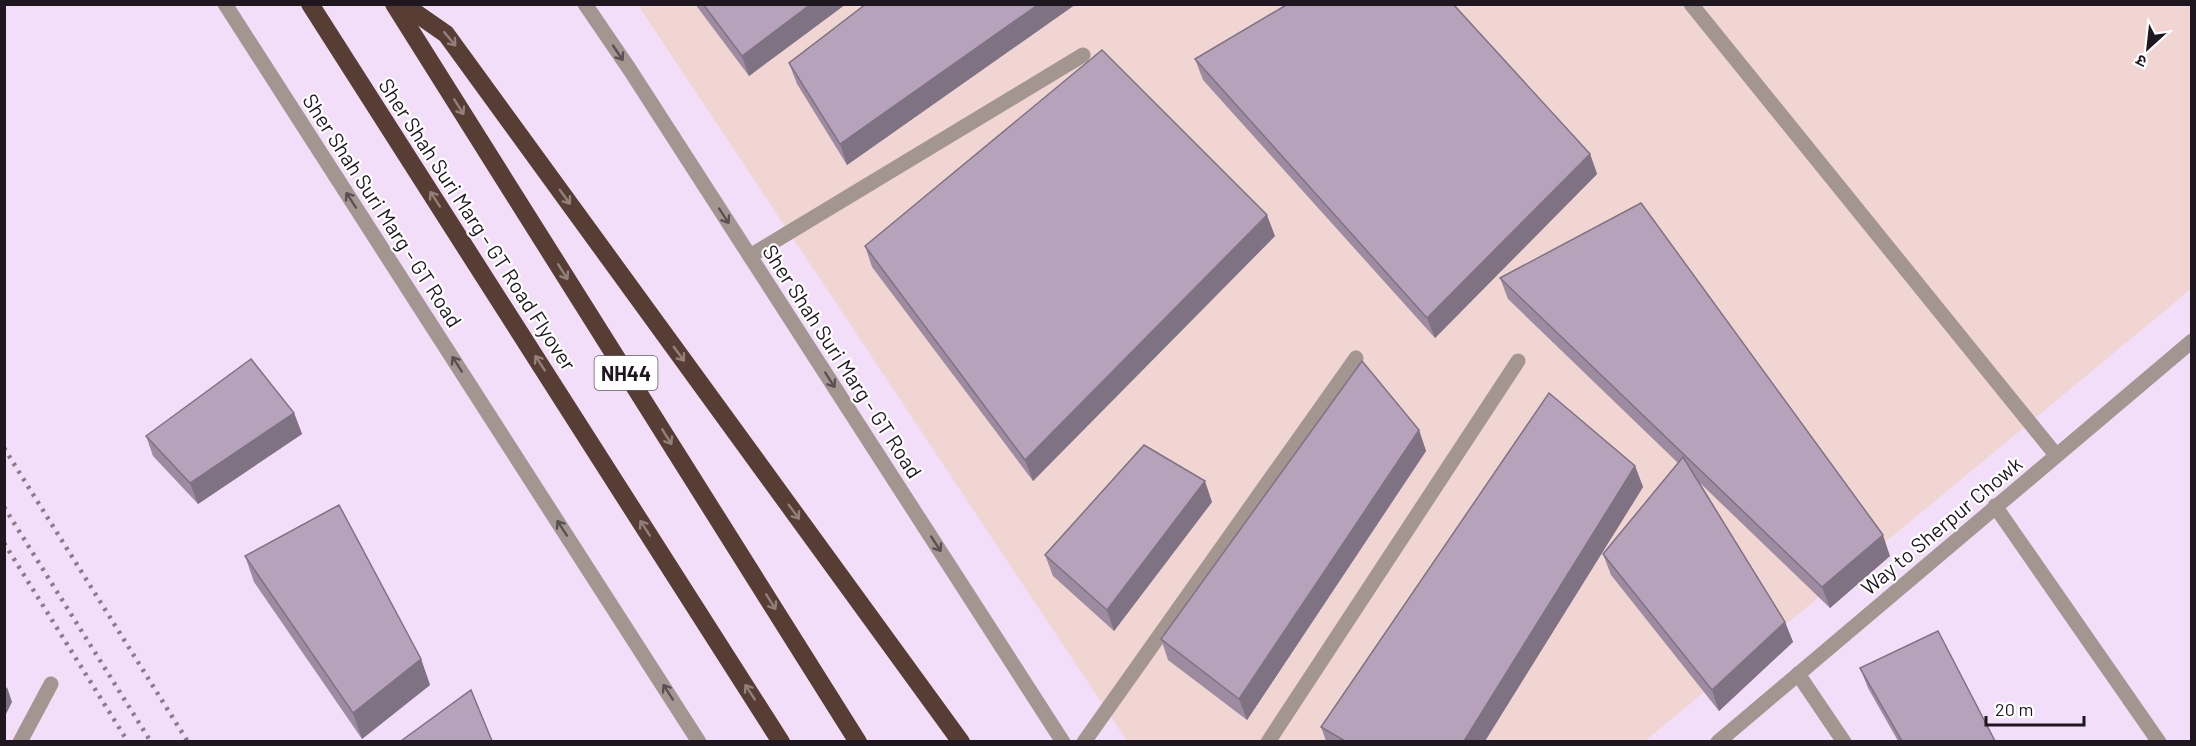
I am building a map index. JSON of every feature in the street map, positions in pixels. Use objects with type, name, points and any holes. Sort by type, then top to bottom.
[{"type":"highway","name":"Sher Shah Suri Marg - GT Road Flyover","points":[[310,4],[781,741]]},
{"type":"highway","name":"Sher Shah Suri Marg - GT Road Flyover","points":[[394,4],[858,741]]},
{"type":"highway","points":[[403,4],[446,34],[962,741]]},
{"type":"street","name":"Sher Shah Suri Marg - GT Road","points":[[225,4],[699,741]]},
{"type":"street","name":"Sher Shah Suri Marg - GT Road","points":[[585,4],[630,70],[1063,741]]},
{"type":"street","points":[[1691,4],[2056,455]]},
{"type":"street","points":[[750,256],[1083,55]]},
{"type":"street","name":"Way to Sherpur Chowk","points":[[1718,741],[2192,341]]},
{"type":"street","points":[[1084,741],[1356,358]]},
{"type":"street","points":[[1268,741],[1518,361]]},
{"type":"street","points":[[1995,506],[2159,741]]},
{"type":"street","points":[[1798,674],[1844,741]]},
{"type":"street","points":[[20,741],[51,684]]},
{"type":"shaded area","points":[[638,5],[2191,5],[2191,289],[1645,741],[1127,741]]},
{"type":"building","points":[[703,4],[811,4],[742,56]]},
{"type":"building","points":[[866,4],[1039,4],[840,144],[789,63]]},
{"type":"building","points":[[1288,4],[1453,4],[1590,154],[1427,318],[1195,59]]},
{"type":"building","points":[[1102,50],[1267,215],[1025,460],[865,246]]},
{"type":"building","points":[[1641,203],[1883,535],[1822,587],[1500,278]]},
{"type":"building","points":[[251,359],[294,413],[190,483],[146,436]]},
{"type":"building","points":[[1362,361],[1419,430],[1239,699],[1161,639]]},
{"type":"building","points":[[1549,393],[1635,466],[1464,741],[1345,741],[1321,727]]},
{"type":"building","points":[[1144,445],[1205,481],[1107,610],[1045,555]]},
{"type":"building","points":[[1683,457],[1785,622],[1712,690],[1603,554]]},
{"type":"building","points":[[339,505],[421,659],[353,713],[245,556]]},
{"type":"building","points":[[1938,631],[1995,741],[1902,741],[1860,668]]},
{"type":"building","points":[[471,690],[492,741],[401,741]]},
{"type":"railway","points":[[4,448],[188,742]]},
{"type":"railway","points":[[4,507],[151,742]]},
{"type":"railway","points":[[4,543],[128,742]]}]
